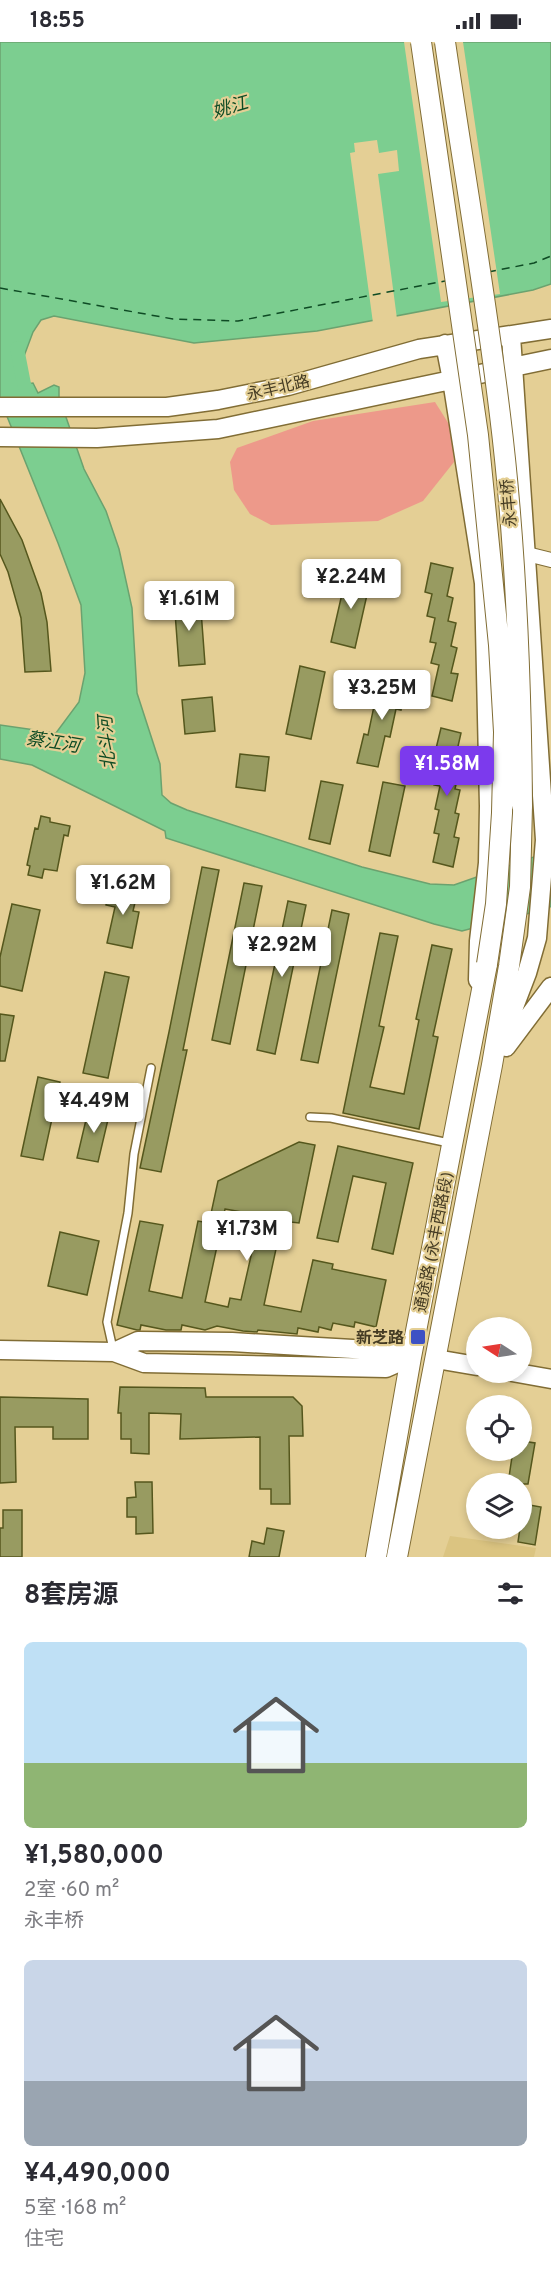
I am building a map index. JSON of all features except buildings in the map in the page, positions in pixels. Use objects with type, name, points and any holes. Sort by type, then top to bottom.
[{"type":"main road","name":"永丰桥","points":[[420,42],[478,435],[500,645],[504,732],[502,813],[496,904],[487,964]]},
{"type":"main road","name":"永丰桥","points":[[445,42],[500,416],[516,602],[521,704],[522,805],[520,887],[509,966]]},
{"type":"main road","name":"永丰北路","points":[[0,407],[167,407],[218,400],[288,386],[445,344],[551,329]]},
{"type":"main road","points":[[492,1065],[527,973],[537,938],[545,840],[511,336]]},
{"type":"main road","points":[[445,344],[484,583],[488,863],[478,941],[478,1006]]},
{"type":"main road","name":"永丰北路","points":[[0,437],[97,438],[218,429],[551,359]]},
{"type":"main road","name":"通途路 (永丰西路段)","points":[[376,1557],[411,1357],[487,964]]},
{"type":"main road","name":"通途路 (永丰西路段)","points":[[397,1557],[509,966]]},
{"type":"main road","points":[[492,1065],[551,987]]},
{"type":"main road","points":[[0,1350],[114,1352],[138,1341],[232,1342],[387,1351],[411,1357]]},
{"type":"main road","points":[[436,1359],[466,1364]]},
{"type":"main road","points":[[532,1376],[551,1379]]},
{"type":"street","points":[[527,554],[551,560]]},
{"type":"lane","points":[[114,1352],[108,1322],[128,1213],[134,1154],[151,1068]]},
{"type":"lane","points":[[310,1117],[331,1118],[452,1143]]},
{"type":"shaded area","points":[[435,402],[452,429],[454,462],[423,501],[378,521],[271,525],[250,514],[234,490],[230,462],[237,448],[313,421]]},
{"type":"shaded area","points":[[450,1536],[536,1548],[534,1557],[443,1557]]},
{"type":"water","points":[[0,42],[551,42],[551,284],[533,290],[317,331],[194,343],[54,316],[41,320],[33,332],[17,375],[19,385],[33,383],[38,393],[54,385],[59,387],[59,397],[84,469],[106,511],[119,549],[132,608],[137,693],[160,764],[162,795],[171,803],[187,810],[362,867],[430,884],[454,885],[551,851],[551,906],[549,908],[462,931],[434,924],[166,838],[165,831],[32,765],[0,759],[0,725],[56,733],[79,702],[85,673],[81,605],[0,399]]},
{"type":"pier","points":[[404,42],[463,42],[500,294],[441,302]]},
{"type":"pier","points":[[377,140],[379,153],[397,150],[399,171],[378,174],[397,319],[373,323],[350,153],[355,152],[354,143]]},
{"type":"waterway","name":"北斗河","points":[[17,348],[24,384],[31,402]]},
{"type":"ferry route","points":[[488,272],[534,263],[551,256]]},
{"type":"ferry route","points":[[0,288],[173,319],[238,321],[445,281]]},
{"type":"place","name":"新芝路","points":[[418,1337]]},
{"type":"water label","name":"姚江","points":[[230,107]]},
{"type":"water label","name":"蔡江河","points":[[53,742]]}]
